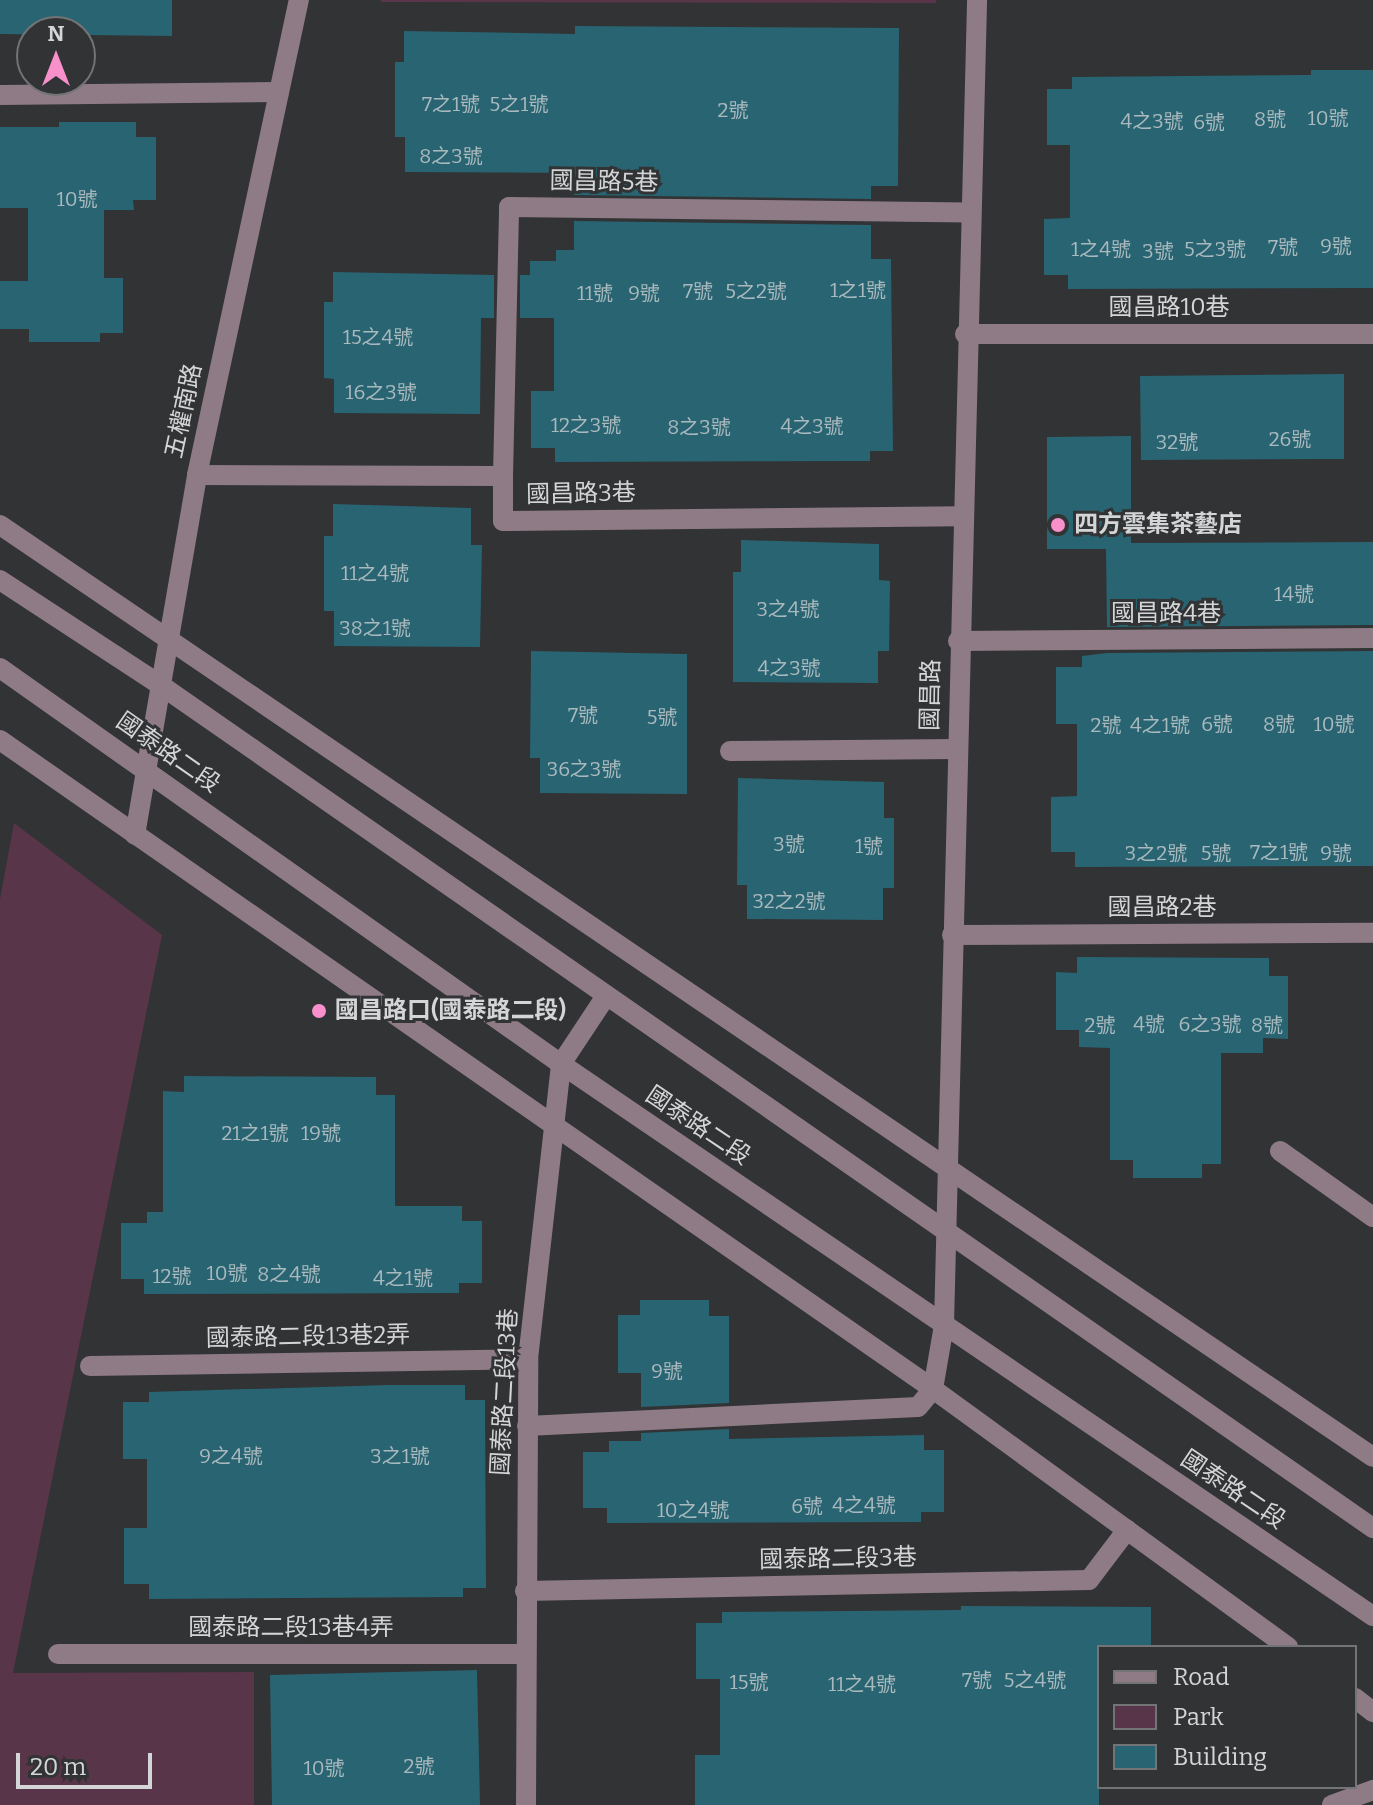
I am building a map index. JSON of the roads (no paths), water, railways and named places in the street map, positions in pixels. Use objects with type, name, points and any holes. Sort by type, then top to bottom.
[{"type":"street","name":"五權南路","points":[[135,835],[143,766],[197,475],[299,0]]},
{"type":"street","name":"國昌路","points":[[933,1389],[944,1325],[949,1173],[965,334],[977,0]]},
{"type":"street","points":[[0,95],[279,92]]},
{"type":"street","name":"國昌路5巷","points":[[503,476],[509,207],[968,213]]},
{"type":"street","name":"國昌路10巷","points":[[965,334],[1373,334]]},
{"type":"street","name":"國昌路3巷","points":[[197,475],[503,476],[503,521],[961,516]]},
{"type":"street","points":[[0,525],[168,644],[1373,1457]]},
{"type":"street","name":"國泰路二段","points":[[0,580],[159,684],[1373,1528]]},
{"type":"street","name":"國昌路4巷","points":[[958,641],[1373,638]]},
{"type":"street","name":"國泰路二段","points":[[0,668],[143,766],[561,1064],[1373,1616]]},
{"type":"street","points":[[0,740],[554,1130],[933,1389],[1285,1645]]},
{"type":"street","points":[[730,751],[956,749]]},
{"type":"street","name":"國昌路2巷","points":[[952,935],[1373,933]]},
{"type":"street","name":"國泰路二段13巷","points":[[526,1805],[528,1359],[561,1064],[606,996]]},
{"type":"street","points":[[1280,1151],[1373,1217]]},
{"type":"street","name":"國泰路二段13巷2弄","points":[[90,1366],[528,1359]]},
{"type":"street","points":[[527,1426],[918,1407],[933,1389]]},
{"type":"street","name":"國泰路二段3巷","points":[[525,1591],[1089,1580],[1127,1530]]},
{"type":"street","name":"國泰路二段13巷4弄","points":[[58,1654],[525,1654]]},
{"type":"street","points":[[1357,1700],[1373,1712]]},
{"type":"street","points":[[1332,1805],[1373,1790]]},
{"type":"place","name":"四方雲集茶藝店","points":[[1058,525]]},
{"type":"place","name":"國昌路口(國泰路二段)","points":[[319,1011]]}]
